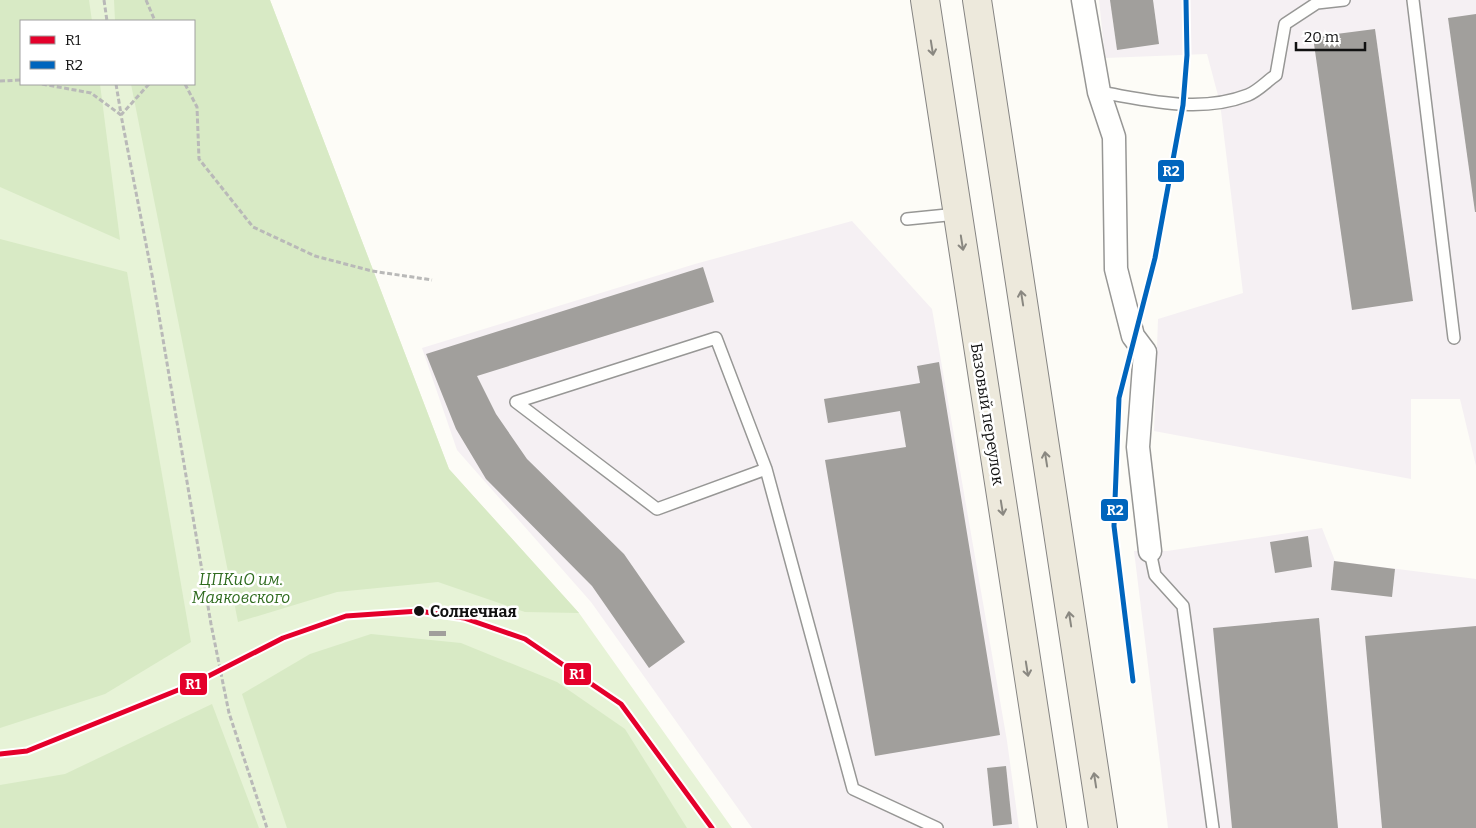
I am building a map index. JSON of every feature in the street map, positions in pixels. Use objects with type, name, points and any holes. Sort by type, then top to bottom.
[{"type":"main road","name":"Базовый переулок","points":[[925,0],[1052,828]]},
{"type":"main road","points":[[977,0],[1103,828]]},
{"type":"street","points":[[1083,0],[1099,92],[1114,138],[1116,269],[1133,336],[1145,352],[1138,448],[1150,551]]},
{"type":"lane","points":[[1099,92],[1183,105],[1220,102],[1249,94],[1276,75],[1285,24],[1317,3],[1344,0]]},
{"type":"lane","points":[[1413,0],[1454,338]]},
{"type":"lane","points":[[907,219],[957,214]]},
{"type":"lane","points":[[766,469],[657,509],[516,402],[716,338],[766,469],[853,789],[937,828]]},
{"type":"lane","points":[[1150,551],[1155,575],[1183,606],[1213,828]]},
{"type":"path","points":[[104,0],[107,20]]},
{"type":"path","points":[[146,0],[155,20]]},
{"type":"path","points":[[0,81],[20,80]]},
{"type":"path","points":[[47,85],[91,93],[121,115]]},
{"type":"path","points":[[116,85],[153,280],[211,624],[229,713],[267,828]]},
{"type":"path","points":[[121,115],[148,85]]},
{"type":"path","points":[[186,85],[197,107],[199,159],[253,227],[315,256],[372,271],[432,280]]},
{"type":"shaded area","points":[[1099,0],[1476,0],[1476,466],[1460,399],[1411,399],[1411,479],[1154,431],[1158,319],[1243,293],[1220,103],[1207,54],[1105,58]]},
{"type":"shaded area","points":[[852,221],[932,309],[1007,741],[1019,828],[752,828],[591,602],[457,450],[422,348],[695,264]]},
{"type":"shaded area","points":[[1322,528],[1335,561],[1476,579],[1476,828],[1168,828],[1134,551],[1167,551]]},
{"type":"green space","name":"ЦПКиО им. Маяковского","points":[[0,0],[270,0],[449,469],[579,613],[732,828],[0,828]]},
{"type":"green space","points":[[0,0],[89,0],[92,20],[20,20],[20,85],[100,85],[120,240],[0,187]]},
{"type":"green space","points":[[114,0],[270,0],[449,469],[579,613],[525,612],[438,582],[337,592],[238,622],[131,85],[195,85],[195,20],[115,20]]},
{"type":"green space","points":[[0,239],[127,272],[191,642],[105,694],[0,728]]},
{"type":"green space","points":[[371,634],[461,643],[557,682],[625,729],[687,828],[287,828],[242,694],[310,654]]},
{"type":"green space","points":[[212,704],[259,828],[0,828],[0,785],[65,774]]},
{"type":"building","points":[[1110,0],[1153,0],[1159,44],[1117,50]]},
{"type":"building","points":[[1476,14],[1476,212],[1475,212],[1448,18]]},
{"type":"building","points":[[1375,29],[1413,301],[1352,310],[1313,37]]},
{"type":"building","points":[[703,267],[714,302],[477,376],[496,414],[527,459],[624,554],[685,642],[649,668],[592,586],[486,479],[456,429],[426,354]]},
{"type":"building","points":[[939,362],[1000,735],[875,756],[825,460],[906,447],[900,411],[828,423],[824,399],[920,383],[917,366]]},
{"type":"building","points":[[1308,536],[1312,567],[1275,573],[1270,542]]},
{"type":"building","points":[[1334,561],[1395,569],[1392,597],[1331,590]]},
{"type":"building","points":[[1319,618],[1338,828],[1232,828],[1213,628]]},
{"type":"building","points":[[1476,626],[1476,828],[1382,828],[1365,636]]},
{"type":"building","points":[[429,631],[446,631],[446,636],[429,636]]},
{"type":"building","points":[[1006,766],[1012,824],[993,826],[987,768]]},
{"type":"railway","points":[[1133,681],[1114,526],[1119,398],[1155,258],[1183,105],[1187,55],[1186,0]]},
{"type":"transit line","name":"R2","points":[[1133,681],[1114,526],[1119,398],[1155,258],[1183,105],[1187,55],[1186,0]]},
{"type":"transit line","name":"R1","points":[[0,754],[27,751],[193,684],[283,638],[346,616],[419,611],[464,618],[525,639],[621,704],[712,828]]},
{"type":"place","name":"Солнечная","points":[[419,611]]}]
